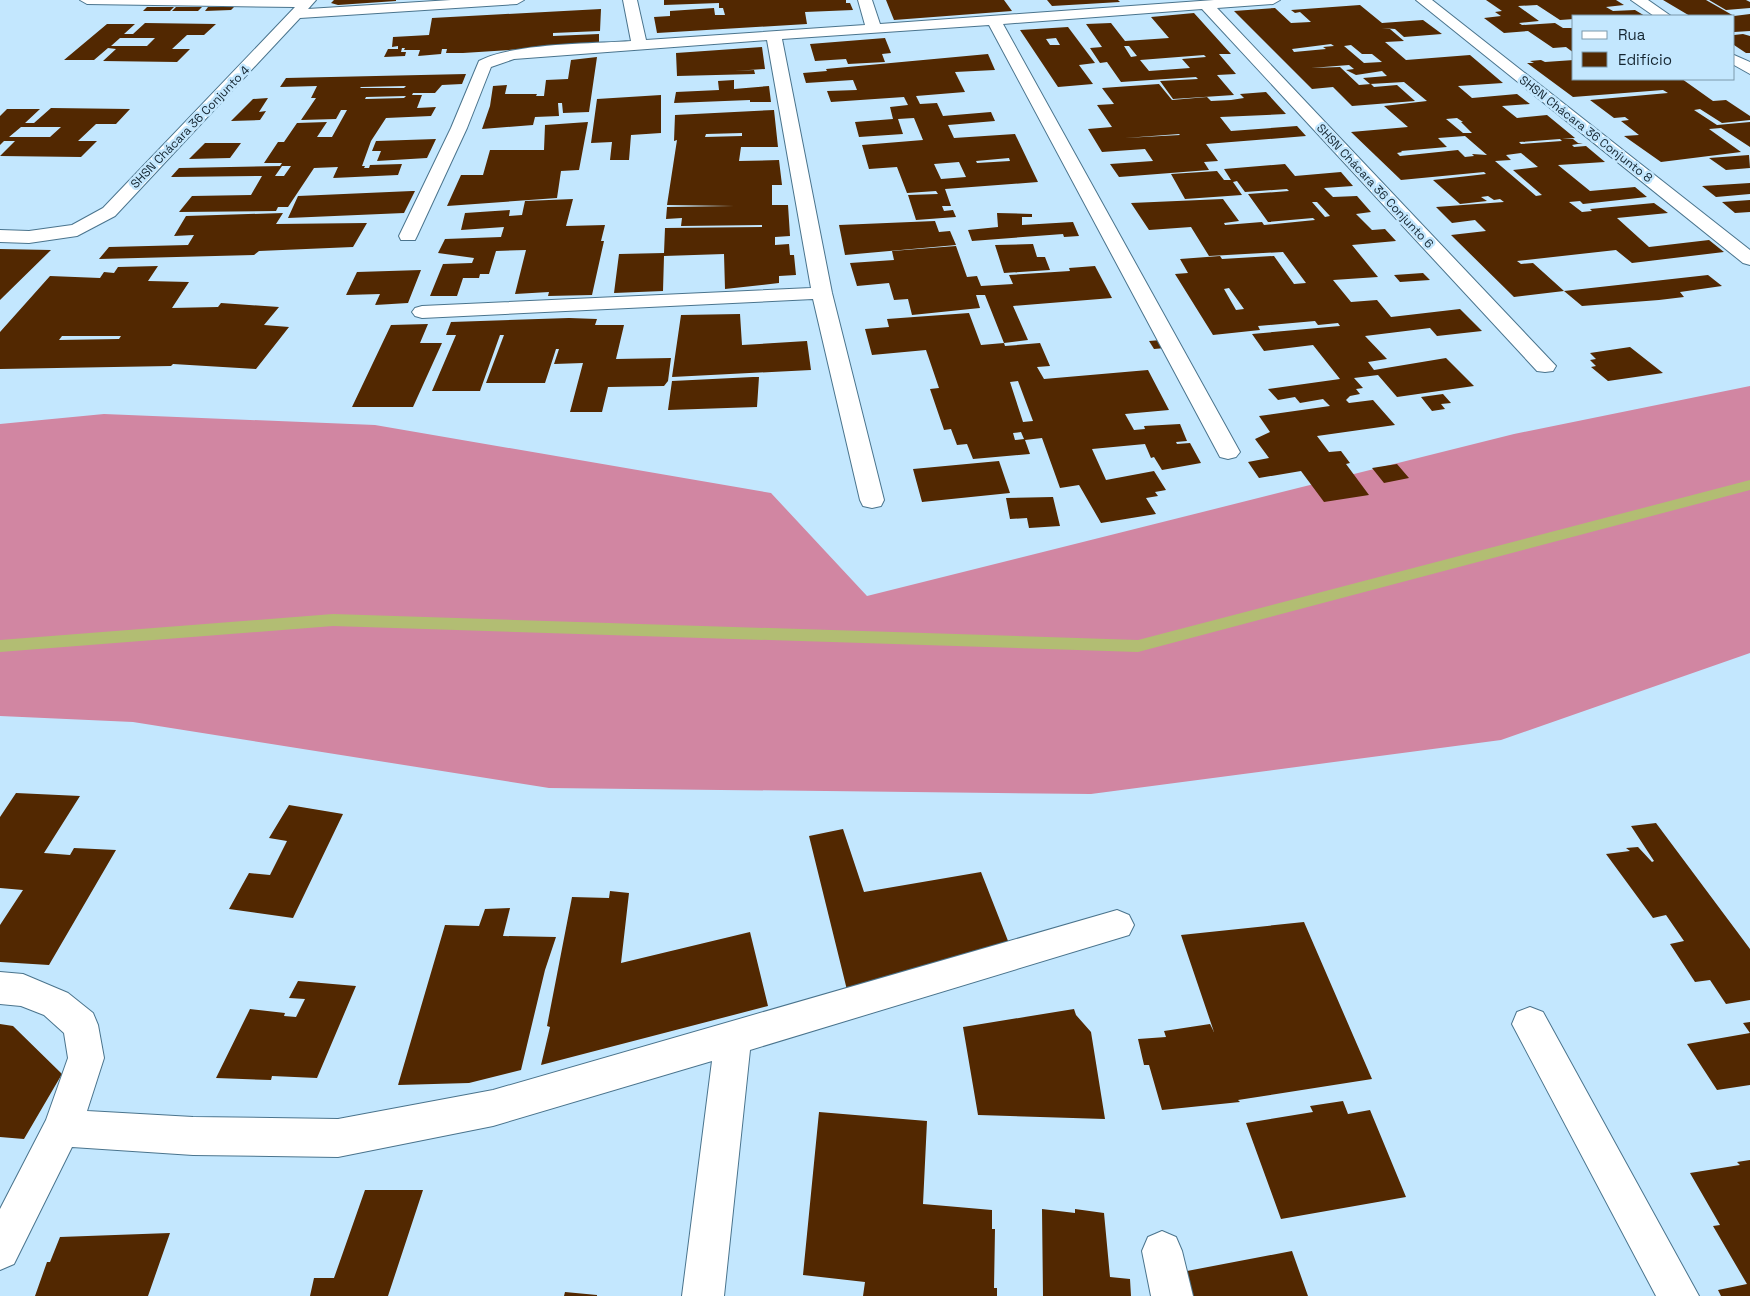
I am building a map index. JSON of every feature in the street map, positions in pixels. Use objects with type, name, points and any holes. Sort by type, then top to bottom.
[{"type":"street","points":[[87,0],[304,6],[517,0]]},
{"type":"street","points":[[630,0],[639,44]]},
{"type":"street","points":[[865,0],[874,29]]},
{"type":"street","points":[[408,236],[459,128],[484,64],[493,59],[514,54],[639,44],[774,37],[994,21],[1036,11],[1206,5],[1273,0]]},
{"type":"street","name":"SHSN Chácara 36 Conjunto 8","points":[[1422,0],[1750,259]]},
{"type":"street","points":[[1638,0],[1662,15]]},
{"type":"street","name":"SHSN Chácara 36 Conjunto 6","points":[[1206,5],[1545,366]]},
{"type":"street","name":"SHSN Chácara 36 Conjunto 4","points":[[0,236],[30,237],[77,230],[109,212],[304,6]]},
{"type":"street","points":[[994,21],[1228,452]]},
{"type":"street","points":[[774,37],[822,293],[872,500]]},
{"type":"street","points":[[1735,60],[1750,69]]},
{"type":"street","points":[[422,312],[822,293]]},
{"type":"street","points":[[62,1128],[193,1136],[338,1138],[493,1108],[1117,925]]},
{"type":"street","points":[[0,988],[23,990],[56,1004],[80,1025],[86,1058],[62,1128],[0,1250]]},
{"type":"street","points":[[1530,1024],[1678,1296]]},
{"type":"street","points":[[703,1296],[733,1039]]},
{"type":"street","points":[[1162,1251],[1172,1296]]},
{"type":"shaded area","points":[[1750,386],[1750,653],[1501,740],[1091,794],[549,788],[133,722],[0,716],[0,424],[104,414],[375,425],[771,493],[867,596],[1514,434]]},
{"type":"building","points":[[334,0],[396,1],[338,5],[331,3]]},
{"type":"building","points":[[664,0],[846,0],[846,3],[850,3],[853,10],[805,12],[807,24],[657,33],[654,17],[670,16],[670,11],[714,8],[715,15],[725,15],[723,8],[719,8],[719,3],[664,5]]},
{"type":"building","points":[[886,0],[1004,0],[1012,11],[894,20]]},
{"type":"building","points":[[1047,0],[1118,0],[1120,2],[1052,6]]},
{"type":"building","points":[[1486,0],[1616,0],[1624,5],[1606,7],[1613,11],[1635,10],[1643,15],[1572,15],[1572,19],[1560,20],[1537,5],[1518,6],[1539,21],[1519,23],[1522,25],[1555,23],[1563,28],[1572,28],[1572,52],[1566,47],[1553,48],[1528,31],[1504,33],[1484,18],[1501,16],[1495,12],[1502,11]]},
{"type":"building","points":[[1663,0],[1706,0],[1732,15],[1688,15]]},
{"type":"building","points":[[1709,0],[1746,0],[1750,2],[1750,8],[1726,10]]},
{"type":"building","points":[[1360,5],[1382,23],[1423,20],[1442,34],[1404,37],[1395,29],[1382,28],[1390,29],[1404,41],[1385,42],[1406,60],[1470,55],[1503,83],[1458,86],[1472,98],[1517,94],[1530,104],[1502,106],[1517,118],[1547,115],[1575,138],[1562,139],[1573,139],[1578,143],[1583,143],[1572,145],[1574,147],[1586,146],[1605,162],[1558,165],[1590,191],[1635,187],[1647,197],[1583,204],[1580,201],[1569,202],[1582,212],[1592,211],[1590,209],[1654,203],[1668,213],[1617,218],[1649,247],[1709,240],[1724,252],[1632,263],[1616,250],[1517,261],[1521,264],[1533,263],[1564,291],[1514,297],[1451,235],[1486,231],[1475,220],[1452,223],[1436,207],[1504,202],[1500,199],[1494,200],[1488,196],[1481,197],[1487,201],[1460,204],[1433,180],[1486,174],[1484,172],[1401,180],[1351,132],[1408,127],[1384,106],[1427,101],[1404,82],[1370,84],[1363,78],[1387,76],[1382,71],[1356,75],[1346,70],[1354,69],[1349,65],[1311,68],[1340,67],[1359,85],[1371,84],[1374,87],[1397,85],[1415,101],[1352,106],[1333,87],[1312,89],[1234,11],[1275,8],[1291,23],[1311,22],[1300,12],[1295,13],[1291,10]],"holes":[[[1331,44],[1334,46],[1323,47],[1326,49],[1294,52],[1292,49]],[[1351,45],[1362,54],[1372,54],[1382,62],[1364,63],[1344,46]],[[1457,118],[1472,133],[1463,133],[1446,119]],[[1465,136],[1487,155],[1472,154],[1474,156],[1465,157],[1458,150],[1400,156],[1397,153],[1401,151],[1447,147],[1438,138]],[[1560,139],[1562,141],[1521,144],[1519,142]],[[1521,153],[1538,167],[1513,170],[1542,195],[1536,196],[1495,161],[1511,160],[1506,155]]]},
{"type":"building","points":[[147,7],[174,7],[170,11],[143,11]]},
{"type":"building","points":[[176,7],[202,7],[198,11],[172,11]]},
{"type":"building","points":[[208,7],[234,7],[231,10],[205,11]]},
{"type":"building","points":[[601,9],[600,31],[553,33],[553,36],[599,34],[599,44],[463,53],[446,53],[447,49],[442,49],[441,54],[418,56],[420,50],[404,50],[405,48],[402,48],[401,52],[406,52],[405,56],[384,57],[388,49],[398,49],[398,46],[392,47],[393,37],[429,35],[432,18]]},
{"type":"building","points":[[1194,13],[1231,54],[1219,54],[1236,74],[1217,75],[1234,95],[1173,99],[1160,81],[1198,79],[1196,77],[1121,82],[1107,62],[1100,63],[1090,48],[1102,47],[1086,24],[1111,23],[1125,41],[1169,38],[1151,17]],"holes":[[[1124,46],[1129,46],[1137,56],[1131,57]],[[1204,55],[1206,57],[1182,59],[1190,68],[1149,71],[1140,60]]]},
{"type":"building","points":[[1750,14],[1750,31],[1735,32],[1735,16]]},
{"type":"building","points":[[145,23],[216,24],[204,35],[187,35],[172,49],[190,49],[177,62],[103,61],[116,49],[108,48],[94,60],[64,60],[107,24],[135,24],[124,34],[133,34]],"holes":[[[120,38],[155,38],[147,46],[111,46]]]},
{"type":"building","points":[[1068,27],[1095,63],[1079,65],[1093,84],[1058,87],[1020,30]],"holes":[[[1056,38],[1060,45],[1050,45],[1046,39]]]},
{"type":"building","points":[[1735,35],[1750,36],[1750,53],[1746,53],[1735,46]]},
{"type":"building","points":[[885,38],[891,53],[882,54],[885,62],[848,64],[846,59],[815,61],[810,44]]},
{"type":"building","points":[[762,47],[765,69],[734,71],[754,70],[755,74],[677,76],[676,53]]},
{"type":"building","points":[[988,54],[995,70],[955,72],[965,92],[916,96],[920,104],[937,103],[943,116],[991,112],[995,121],[948,125],[954,138],[1015,134],[1038,182],[945,189],[951,206],[942,206],[944,211],[953,210],[956,217],[916,220],[908,195],[938,194],[936,191],[907,193],[897,167],[869,169],[862,145],[923,140],[914,118],[898,119],[903,134],[859,137],[855,122],[893,119],[890,107],[908,105],[904,97],[831,102],[827,91],[857,90],[853,80],[806,83],[803,73],[827,71],[826,69]],"holes":[[[1009,158],[1010,161],[977,163],[976,161]],[[959,162],[966,177],[941,179],[934,164]]]},
{"type":"building","points":[[597,57],[589,112],[563,113],[562,103],[558,103],[559,116],[535,117],[533,125],[482,129],[490,106],[493,86],[507,85],[505,94],[537,94],[536,96],[544,96],[546,80],[568,79],[571,60]]},
{"type":"building","points":[[1572,60],[1572,80],[1683,80],[1713,101],[1726,100],[1750,116],[1750,120],[1722,123],[1700,109],[1694,110],[1717,125],[1750,122],[1750,147],[1721,128],[1709,129],[1741,152],[1661,162],[1624,136],[1639,135],[1621,121],[1629,120],[1625,117],[1614,118],[1590,100],[1668,93],[1663,90],[1573,97],[1527,63],[1534,63],[1530,61]]},
{"type":"building","points":[[466,74],[462,84],[442,85],[435,93],[413,93],[412,95],[422,95],[417,108],[436,107],[431,116],[386,118],[371,141],[362,166],[369,168],[370,165],[402,164],[398,175],[333,178],[338,167],[314,168],[288,207],[278,207],[276,211],[179,212],[192,196],[251,195],[262,176],[171,177],[179,168],[282,166],[280,166],[282,163],[264,163],[278,142],[284,142],[297,123],[327,122],[317,137],[332,137],[347,110],[341,110],[336,119],[301,120],[316,98],[311,98],[317,86],[280,87],[286,78]],"holes":[[[406,86],[404,88],[360,88],[361,87]],[[406,96],[404,98],[365,99],[366,97]],[[282,166],[291,166],[284,176],[275,176]]]},
{"type":"building","points":[[734,80],[734,89],[769,86],[771,102],[750,102],[750,100],[674,103],[676,92],[719,90],[718,81]]},
{"type":"building","points":[[1159,84],[1172,100],[1207,97],[1211,101],[1244,98],[1240,94],[1266,92],[1286,114],[1220,117],[1231,131],[1297,126],[1306,136],[1206,144],[1218,161],[1204,162],[1209,170],[1119,177],[1110,164],[1153,161],[1145,149],[1102,152],[1088,129],[1112,127],[1097,105],[1114,104],[1102,88]],"holes":[[[1179,134],[1180,135],[1125,138]]]},
{"type":"building","points":[[661,95],[661,133],[631,135],[629,160],[610,160],[612,142],[591,143],[597,99]]},
{"type":"building","points":[[268,98],[259,112],[266,111],[260,120],[231,121],[253,99]]},
{"type":"building","points":[[51,108],[130,109],[116,124],[96,124],[78,141],[97,141],[81,157],[0,156],[15,141],[4,141],[0,145],[0,116],[7,109],[40,109],[25,123],[34,123]],"holes":[[[21,127],[61,127],[50,137],[9,137]]]},
{"type":"building","points":[[774,110],[778,147],[741,147],[739,161],[779,160],[782,185],[772,185],[772,205],[788,205],[790,236],[775,237],[775,245],[789,244],[790,255],[794,255],[796,275],[779,276],[779,283],[725,289],[724,254],[664,256],[663,291],[614,293],[619,254],[664,253],[665,228],[762,227],[762,225],[681,226],[682,218],[666,219],[667,207],[734,206],[667,205],[677,140],[674,141],[675,115]],"holes":[[[742,133],[742,136],[705,137],[706,134]]]},
{"type":"building","points":[[588,122],[579,170],[561,171],[557,198],[447,206],[461,175],[483,175],[490,150],[544,150],[545,125]]},
{"type":"building","points":[[436,139],[427,158],[377,161],[381,151],[372,151],[376,141]]},
{"type":"building","points":[[205,143],[241,143],[230,158],[189,159]]},
{"type":"building","points":[[1749,155],[1750,168],[1726,170],[1709,158]]},
{"type":"building","points":[[1285,164],[1295,176],[1341,172],[1353,186],[1324,188],[1333,197],[1357,196],[1371,212],[1356,214],[1372,230],[1385,229],[1396,241],[1352,245],[1378,277],[1333,280],[1351,302],[1377,300],[1391,317],[1460,309],[1482,331],[1437,336],[1430,328],[1365,336],[1387,359],[1368,362],[1374,370],[1446,358],[1474,386],[1397,397],[1378,375],[1354,378],[1363,388],[1356,389],[1360,394],[1350,396],[1346,400],[1349,403],[1373,400],[1395,425],[1317,436],[1329,452],[1341,451],[1350,463],[1346,464],[1369,495],[1324,502],[1301,471],[1259,478],[1248,462],[1269,458],[1255,439],[1270,432],[1259,416],[1330,406],[1323,399],[1300,403],[1295,397],[1278,400],[1268,389],[1340,379],[1313,345],[1264,351],[1252,334],[1340,326],[1338,323],[1318,325],[1315,321],[1258,326],[1260,330],[1213,335],[1175,274],[1188,273],[1180,259],[1220,256],[1222,259],[1274,256],[1294,284],[1306,283],[1283,252],[1209,256],[1191,227],[1149,230],[1131,203],[1223,199],[1239,221],[1224,223],[1225,225],[1262,222],[1264,225],[1315,220],[1313,218],[1268,222],[1248,194],[1289,191],[1287,189],[1245,192],[1237,181],[1233,182],[1242,195],[1185,199],[1171,174],[1217,171],[1224,180],[1231,180],[1224,169]],"holes":[[[1312,202],[1317,202],[1330,216],[1325,217]],[[1229,288],[1244,309],[1236,310],[1224,289]]]},
{"type":"building","points":[[1750,183],[1750,194],[1716,197],[1702,186]]},
{"type":"building","points":[[415,191],[404,213],[288,218],[298,196]]},
{"type":"building","points":[[573,199],[566,226],[605,225],[601,241],[604,241],[592,295],[548,296],[549,292],[515,294],[526,250],[496,251],[489,274],[480,274],[479,278],[463,278],[457,296],[430,296],[443,264],[472,263],[474,258],[438,253],[445,239],[501,237],[504,227],[461,230],[465,213],[510,210],[509,216],[522,215],[525,201]]},
{"type":"building","points":[[1750,200],[1750,212],[1735,213],[1722,202]]},
{"type":"building","points":[[283,213],[276,224],[367,223],[353,247],[259,251],[254,255],[99,259],[109,247],[188,245],[194,235],[174,236],[186,216]]},
{"type":"building","points":[[997,213],[1032,214],[1032,217],[1022,217],[1022,225],[1073,222],[1079,236],[1064,237],[1063,234],[972,241],[968,230],[998,227]]},
{"type":"building","points":[[935,221],[939,232],[950,231],[956,245],[845,255],[839,225]]},
{"type":"building","points":[[1033,244],[1037,257],[1045,257],[1050,270],[1004,273],[995,245]]},
{"type":"building","points":[[956,246],[967,277],[977,276],[981,286],[1013,284],[1009,275],[1070,271],[1069,268],[1095,266],[1112,298],[1013,306],[1028,340],[1004,343],[985,295],[976,295],[980,308],[912,315],[908,299],[894,300],[889,283],[857,286],[850,263],[894,260],[892,251]]},
{"type":"building","points":[[0,249],[51,250],[0,300]]},
{"type":"building","points":[[158,266],[148,281],[189,282],[172,308],[218,307],[221,303],[279,307],[264,325],[289,327],[256,369],[173,364],[171,366],[0,369],[0,332],[50,276],[100,278],[104,272],[114,273],[118,267]],"holes":[[[62,336],[121,336],[119,339],[59,340]]]},
{"type":"building","points":[[421,270],[408,303],[375,305],[380,294],[346,295],[357,272]]},
{"type":"building","points":[[1423,273],[1430,280],[1400,282],[1394,275]]},
{"type":"building","points":[[1708,275],[1722,286],[1680,292],[1684,297],[1659,300],[1582,306],[1564,291]]},
{"type":"building","points":[[969,313],[981,345],[1004,343],[1005,346],[1040,343],[1050,366],[1037,367],[1044,379],[1148,370],[1169,410],[1125,414],[1134,430],[1145,429],[1144,426],[1180,424],[1187,441],[1176,442],[1177,444],[1190,443],[1201,463],[1162,470],[1154,457],[1151,458],[1145,444],[1092,449],[1106,480],[1154,471],[1166,490],[1155,492],[1158,496],[1146,498],[1156,514],[1101,523],[1079,485],[1060,488],[1042,438],[1025,440],[1030,454],[973,459],[967,444],[957,445],[951,429],[944,430],[930,389],[939,388],[926,350],[872,355],[865,329],[889,327],[887,319]],"holes":[[[1018,381],[1033,421],[1023,422],[1010,382]],[[1021,432],[1024,439],[1015,440],[1013,433]]]},
{"type":"building","points":[[740,314],[742,345],[807,341],[811,370],[672,377],[681,315]]},
{"type":"building","points":[[569,318],[597,319],[595,325],[624,325],[616,359],[671,358],[668,381],[664,386],[608,387],[602,412],[570,412],[583,363],[554,364],[559,349],[556,349],[545,383],[486,383],[504,335],[500,335],[480,391],[432,391],[456,335],[446,335],[451,322]]},
{"type":"building","points":[[428,324],[420,343],[442,343],[413,407],[352,407],[391,325]]},
{"type":"building","points":[[1161,340],[1165,348],[1154,349],[1149,341]]},
{"type":"building","points":[[1630,347],[1663,373],[1608,381],[1591,367],[1596,366],[1590,360],[1596,359],[1590,353]]},
{"type":"building","points":[[759,377],[757,407],[668,410],[672,381]]},
{"type":"building","points":[[1443,394],[1451,403],[1441,404],[1445,409],[1432,411],[1421,397]]},
{"type":"building","points":[[999,461],[1010,493],[922,502],[913,469]]},
{"type":"building","points":[[1397,464],[1409,478],[1384,483],[1372,468]]},
{"type":"building","points":[[1053,497],[1060,526],[1029,528],[1027,518],[1010,519],[1006,498]]},
{"type":"building","points":[[16,793],[80,796],[44,853],[70,855],[74,848],[116,850],[49,965],[0,962],[0,925],[23,890],[0,888],[0,817]]},
{"type":"building","points":[[289,805],[343,814],[293,918],[229,909],[249,873],[270,875],[287,841],[269,838]]},
{"type":"building","points":[[1656,823],[1750,949],[1750,1000],[1726,1004],[1710,980],[1695,982],[1670,944],[1684,941],[1666,915],[1653,918],[1606,854],[1630,851],[1626,848],[1638,847],[1652,862],[1654,861],[1631,826]]},
{"type":"building","points":[[843,829],[864,892],[981,872],[1010,946],[847,990],[809,836]]},
{"type":"building","points":[[610,891],[629,893],[621,963],[750,932],[768,1006],[541,1065],[550,1027],[547,1026],[572,897],[609,898]]},
{"type":"building","points":[[510,908],[503,936],[556,937],[545,970],[521,1070],[469,1083],[398,1085],[445,925],[479,926],[485,909]]},
{"type":"building","points":[[1304,922],[1372,1079],[1238,1100],[1240,1102],[1162,1110],[1149,1065],[1144,1065],[1138,1039],[1166,1037],[1164,1031],[1210,1024],[1214,1032],[1181,935]]},
{"type":"building","points":[[298,981],[356,986],[317,1078],[272,1076],[271,1080],[216,1078],[250,1009],[285,1013],[284,1016],[296,1017],[305,999],[289,998]]},
{"type":"building","points":[[1074,1009],[1076,1015],[1091,1032],[1105,1119],[978,1115],[963,1027]]},
{"type":"building","points":[[1750,1022],[1750,1033],[1743,1023]]},
{"type":"building","points":[[0,1024],[13,1026],[62,1074],[24,1139],[0,1137]]},
{"type":"building","points":[[1750,1033],[1750,1085],[1717,1090],[1687,1044]]},
{"type":"building","points":[[1343,1101],[1348,1114],[1370,1110],[1406,1197],[1281,1219],[1246,1123],[1313,1112],[1310,1106]]},
{"type":"building","points":[[819,1112],[927,1121],[923,1204],[992,1210],[992,1229],[995,1229],[994,1288],[997,1288],[997,1296],[863,1296],[865,1282],[803,1275]]},
{"type":"building","points":[[1750,1160],[1750,1296],[1721,1296],[1718,1290],[1747,1284],[1713,1226],[1720,1225],[1690,1173],[1740,1165],[1737,1162]]},
{"type":"building","points":[[365,1190],[423,1190],[388,1296],[310,1296],[314,1278],[334,1278]]},
{"type":"building","points":[[1042,1209],[1075,1213],[1075,1209],[1104,1213],[1110,1277],[1130,1279],[1131,1296],[1043,1296]]},
{"type":"building","points":[[170,1233],[148,1296],[35,1296],[47,1262],[50,1262],[60,1237]]},
{"type":"building","points":[[1292,1251],[1308,1296],[1187,1296],[1187,1271]]},
{"type":"building","points":[[565,1292],[597,1295],[597,1296],[564,1296]]},
{"type":"waterway","points":[[0,646],[333,620],[1138,646],[1750,485]]}]
